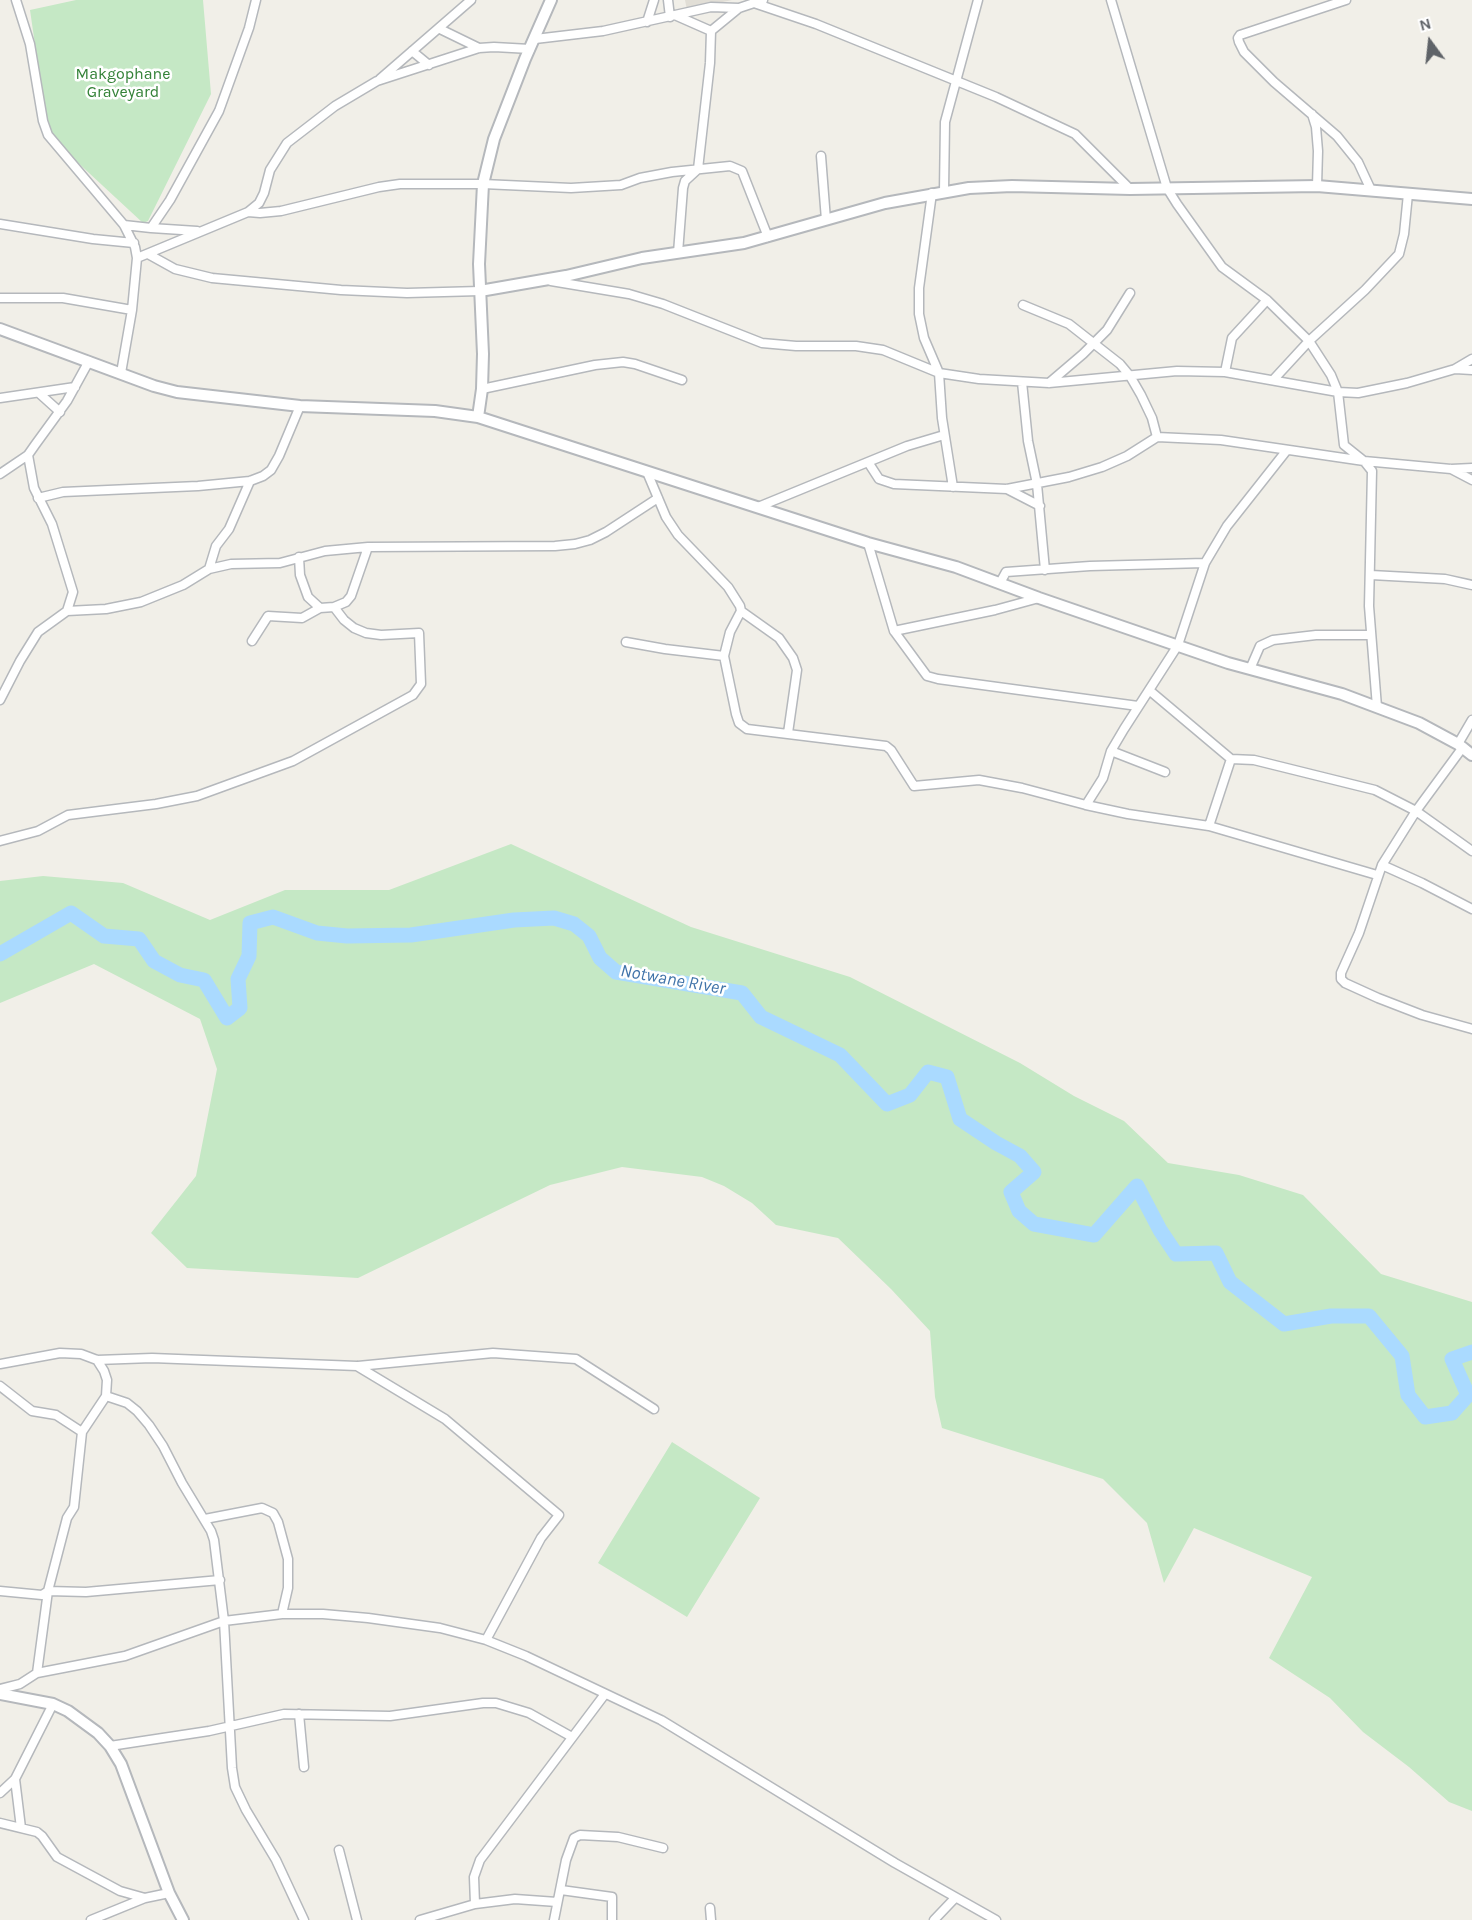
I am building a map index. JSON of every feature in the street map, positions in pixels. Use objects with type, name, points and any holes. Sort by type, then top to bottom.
[{"type":"street","points":[[16,0],[30,45],[42,122],[48,135],[124,225],[134,243],[136,258],[132,310],[121,373]]},
{"type":"street","points":[[151,228],[170,200],[219,111],[234,72],[256,0]]},
{"type":"street","points":[[136,258],[249,212],[264,193],[270,170],[287,143],[335,106],[377,81],[471,0]]},
{"type":"street","points":[[478,417],[483,354],[480,291],[483,184],[494,139],[551,0]]},
{"type":"street","points":[[647,22],[654,0]]},
{"type":"street","points":[[668,0],[673,17]]},
{"type":"street","points":[[377,81],[479,48],[532,44],[673,17],[711,7],[739,8],[764,0]]},
{"type":"street","points":[[944,191],[945,122],[978,0]]},
{"type":"street","points":[[1111,0],[1167,188],[1222,267],[1267,300],[1310,341],[1331,375],[1338,392],[1343,442],[1364,461],[1373,474],[1369,606],[1377,707]]},
{"type":"street","points":[[1346,0],[1240,35],[1238,38],[1244,52],[1274,82],[1337,136],[1358,162],[1371,190]]},
{"type":"street","points":[[754,3],[816,24],[996,98],[1075,134],[1130,189]]},
{"type":"street","points":[[678,253],[683,188],[685,181],[698,169],[710,63],[711,31],[739,8]]},
{"type":"street","points":[[673,17],[711,31]]},
{"type":"street","points":[[440,28],[479,48]]},
{"type":"street","points":[[412,51],[429,65]]},
{"type":"street","points":[[1312,114],[1316,127],[1318,151],[1317,186]]},
{"type":"street","points":[[821,156],[826,220]]},
{"type":"street","points":[[249,212],[280,211],[400,184],[483,184],[571,188],[621,185],[640,178],[730,166],[742,171],[768,237]]},
{"type":"street","points":[[148,254],[175,269],[223,280],[407,293],[480,291],[642,258],[709,249],[768,237],[885,203],[944,191],[1012,186],[1130,189],[1317,186],[1472,199]]},
{"type":"street","points":[[932,193],[919,288],[919,314],[924,338],[939,373],[944,435],[953,487]]},
{"type":"street","points":[[1274,379],[1400,254],[1408,194]]},
{"type":"street","points":[[0,224],[134,243]]},
{"type":"street","points":[[124,225],[200,231]]},
{"type":"street","points":[[542,280],[629,294],[663,304],[762,343],[796,346],[855,346],[883,350],[939,373],[1022,382],[1049,383],[1177,372],[1225,372],[1338,392],[1363,392],[1407,383],[1455,369],[1472,359]]},
{"type":"street","points":[[1049,383],[1107,330],[1130,293]]},
{"type":"street","points":[[0,298],[63,298],[132,310]]},
{"type":"street","points":[[1225,372],[1232,338],[1267,300]]},
{"type":"street","points":[[1023,305],[1069,324],[1120,364],[1130,376],[1152,418],[1158,437]]},
{"type":"street","points":[[0,328],[177,392],[300,406],[435,411],[478,417],[868,543],[956,567],[1039,598],[1250,669],[1342,694],[1419,723],[1464,749]]},
{"type":"street","points":[[0,474],[28,455],[60,412],[89,361]]},
{"type":"street","points":[[482,388],[595,365],[623,362],[682,380]]},
{"type":"street","points":[[1455,369],[1472,370]]},
{"type":"street","points":[[1022,382],[1028,441],[1040,506],[1045,570]]},
{"type":"street","points":[[0,398],[40,394],[75,387]]},
{"type":"street","points":[[40,394],[60,412]]},
{"type":"street","points":[[38,498],[63,492],[198,486],[250,481],[271,470],[300,406]]},
{"type":"street","points":[[758,507],[907,446],[944,435]]},
{"type":"street","points":[[868,462],[879,480],[894,484],[1007,489],[1069,477],[1102,467],[1127,456],[1158,437],[1221,440],[1364,461],[1451,469],[1472,468]]},
{"type":"street","points":[[1086,805],[1102,778],[1111,751],[1178,645],[1205,563],[1227,526],[1287,450]]},
{"type":"street","points":[[28,455],[31,478],[38,498],[52,524],[73,592],[67,611]]},
{"type":"street","points":[[1451,469],[1472,480]]},
{"type":"street","points":[[647,472],[666,517],[678,535],[728,587],[741,611],[779,639],[796,665],[795,691],[788,733]]},
{"type":"street","points":[[209,569],[216,546],[229,529],[250,481]]},
{"type":"street","points":[[1007,489],[1040,506]]},
{"type":"street","points":[[0,700],[38,632],[67,611],[106,609],[141,602],[183,585],[209,569],[242,563],[280,563],[325,551],[368,547],[575,544],[606,532],[657,498]]},
{"type":"street","points":[[868,543],[894,631],[920,668],[933,678],[1138,706]]},
{"type":"street","points":[[252,641],[268,616],[302,618],[320,608],[334,607],[346,602],[351,596],[368,547]]},
{"type":"street","points":[[299,557],[302,585],[308,597],[320,608]]},
{"type":"street","points":[[1000,583],[1006,572],[1090,566],[1205,563]]},
{"type":"street","points":[[1371,574],[1445,579],[1472,585]]},
{"type":"street","points":[[894,631],[1039,598]]},
{"type":"street","points":[[0,841],[38,831],[68,815],[156,804],[197,796],[293,761],[413,695],[421,684],[419,633],[381,635],[366,633],[354,628],[344,620],[334,607]]},
{"type":"street","points":[[741,611],[730,632],[724,656],[736,714],[743,727],[886,746],[891,750],[910,783],[918,787],[953,781],[979,780],[1022,788],[1128,814],[1209,826],[1377,876]]},
{"type":"street","points":[[1250,669],[1260,646],[1273,640],[1316,635],[1371,635]]},
{"type":"street","points":[[626,642],[665,650],[724,656]]},
{"type":"street","points":[[1149,690],[1231,759],[1264,762],[1374,790],[1416,811],[1472,850]]},
{"type":"street","points":[[1472,720],[1464,749],[1416,811],[1382,865],[1359,933],[1341,973],[1341,979],[1345,983],[1378,999],[1472,1029]]},
{"type":"street","points":[[1111,751],[1165,772]]},
{"type":"street","points":[[1209,826],[1231,759]]},
{"type":"street","points":[[1382,865],[1472,909]]},
{"type":"street","points":[[0,1364],[60,1353],[81,1354],[97,1360],[152,1358],[357,1366],[493,1353],[576,1359],[654,1409]]},
{"type":"street","points":[[38,1673],[48,1592],[67,1518],[74,1507],[82,1432],[106,1396],[107,1380],[97,1360]]},
{"type":"street","points":[[357,1366],[445,1419],[559,1515],[541,1538],[486,1640]]},
{"type":"street","points":[[0,1386],[32,1411],[56,1415],[82,1432]]},
{"type":"street","points":[[106,1396],[127,1403],[149,1425],[205,1519],[214,1539],[225,1621],[232,1768],[235,1787],[281,1869],[304,1920]]},
{"type":"street","points":[[205,1519],[262,1508],[273,1513],[278,1522],[288,1559],[288,1588],[282,1614]]},
{"type":"street","points":[[0,1591],[42,1595],[48,1592],[86,1592],[220,1580]]},
{"type":"street","points":[[0,1689],[20,1684],[38,1673],[125,1656],[225,1621],[282,1614],[322,1614],[440,1628],[486,1640],[526,1656],[661,1720],[955,1898],[996,1920]]},
{"type":"street","points":[[0,1694],[53,1704],[82,1721],[110,1746],[121,1764],[169,1893],[183,1920]]},
{"type":"street","points":[[475,1904],[474,1877],[480,1860],[605,1694]]},
{"type":"street","points":[[110,1746],[230,1726],[284,1714],[390,1716],[471,1704],[496,1703],[529,1713],[572,1737]]},
{"type":"street","points":[[0,1793],[15,1779],[53,1704]]},
{"type":"street","points":[[299,1714],[304,1767]]},
{"type":"street","points":[[15,1779],[21,1828]]},
{"type":"street","points":[[0,1823],[42,1836],[52,1852],[66,1863],[120,1891],[145,1898]]},
{"type":"street","points":[[554,1920],[571,1842],[580,1835],[618,1837],[663,1848]]},
{"type":"street","points":[[339,1850],[357,1920]]},
{"type":"street","points":[[561,1890],[612,1897],[612,1920]]},
{"type":"street","points":[[91,1920],[145,1898],[169,1893]]},
{"type":"street","points":[[934,1920],[955,1898]]},
{"type":"street","points":[[420,1920],[475,1904],[515,1899],[557,1902]]},
{"type":"street","points":[[710,1908],[711,1920]]},
{"type":"shaded area","points":[[685,0],[732,0],[687,10]]},
{"type":"green space","name":"Makgophane Graveyard","points":[[76,0],[203,0],[211,94],[148,221],[143,223],[48,135],[30,10]]},
{"type":"green space","points":[[511,844],[691,927],[850,977],[1020,1063],[1074,1096],[1124,1121],[1168,1163],[1239,1175],[1303,1195],[1381,1274],[1472,1302],[1472,1811],[1449,1802],[1409,1767],[1363,1732],[1330,1698],[1269,1658],[1312,1577],[1194,1528],[1164,1583],[1147,1523],[1103,1479],[942,1428],[935,1397],[930,1331],[891,1289],[838,1238],[776,1225],[752,1203],[724,1186],[702,1177],[622,1167],[550,1185],[358,1278],[187,1268],[151,1233],[196,1176],[217,1069],[200,1019],[94,964],[0,1003],[0,881],[43,876],[123,883],[210,920],[285,890],[389,890]]},
{"type":"green space","points":[[672,1442],[760,1498],[687,1617],[598,1563]]},
{"type":"waterway","name":"Notwane River","points":[[0,954],[71,913],[104,936],[139,939],[154,961],[180,975],[204,980],[227,1018],[240,1008],[238,979],[249,956],[250,923],[273,917],[317,933],[347,936],[411,935],[514,920],[554,918],[574,924],[589,936],[600,958],[616,972],[742,993],[761,1017],[840,1055],[887,1104],[910,1095],[928,1072],[947,1077],[960,1119],[1020,1156],[1034,1172],[1011,1192],[1019,1211],[1034,1224],[1094,1235],[1137,1186],[1160,1230],[1176,1254],[1216,1253],[1230,1282],[1284,1324],[1331,1316],[1369,1316],[1402,1356],[1408,1395],[1425,1417],[1452,1413],[1468,1395],[1452,1359],[1472,1352]]}]
